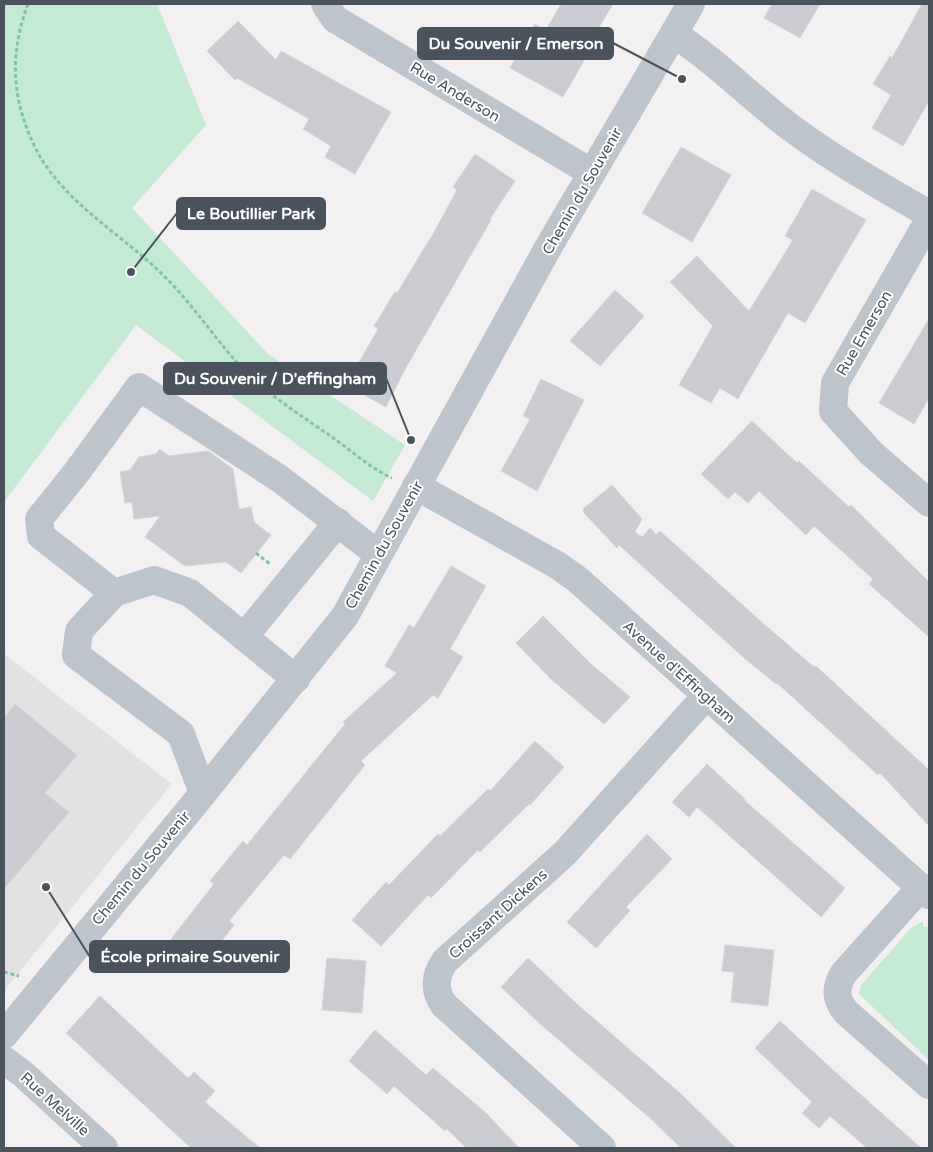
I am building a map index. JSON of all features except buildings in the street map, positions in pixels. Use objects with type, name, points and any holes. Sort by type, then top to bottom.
[{"type":"street","name":"Rue Anderson","points":[[325,4],[332,16],[343,24],[592,173]]},
{"type":"street","name":"Chemin du Souvenir","points":[[4,1035],[296,679],[345,616],[592,173],[691,4]]},
{"type":"street","points":[[674,34],[704,54],[790,127],[858,174],[929,214]]},
{"type":"street","name":"Rue Emerson","points":[[929,220],[834,383],[833,411],[871,453],[929,503]]},
{"type":"street","points":[[114,593],[41,536],[39,519],[76,473],[139,387],[280,479],[378,554]]},
{"type":"street","name":"Avenue d'Effingham","points":[[416,486],[568,572],[925,891],[844,973],[839,980],[837,994],[838,1000],[846,1012],[929,1085]]},
{"type":"street","points":[[244,637],[338,522]]},
{"type":"street","points":[[203,793],[181,734],[76,655],[79,631],[114,593],[154,580],[190,593],[296,679]]},
{"type":"street","name":"Croissant Dickens","points":[[602,1148],[449,1010],[437,991],[438,973],[445,961],[571,847],[706,696]]},
{"type":"street","name":"Rue Melville","points":[[4,1060],[23,1074],[104,1148]]},
{"type":"path","points":[[28,4],[15,54],[14,71],[17,100],[33,144],[56,179],[73,198],[144,256],[180,291],[242,368],[310,422],[390,477]]},
{"type":"path","points":[[4,972],[19,976]]},
{"type":"shaded area","points":[[4,654],[172,784],[4,991]]},
{"type":"green space","points":[[4,4],[157,4],[206,125],[132,208],[268,354],[405,445],[373,501],[136,325],[4,502]]},
{"type":"green space","points":[[923,921],[923,927],[929,927],[929,1060],[859,994],[861,985],[911,928]]},
{"type":"place","name":"Du Souvenir / Emerson","points":[[682,79]]},
{"type":"place","name":"Le Boutillier Park","points":[[131,272]]},
{"type":"place","name":"Du Souvenir / D'effingham","points":[[411,440]]},
{"type":"place","name":"École primaire Souvenir","points":[[46,887]]}]
